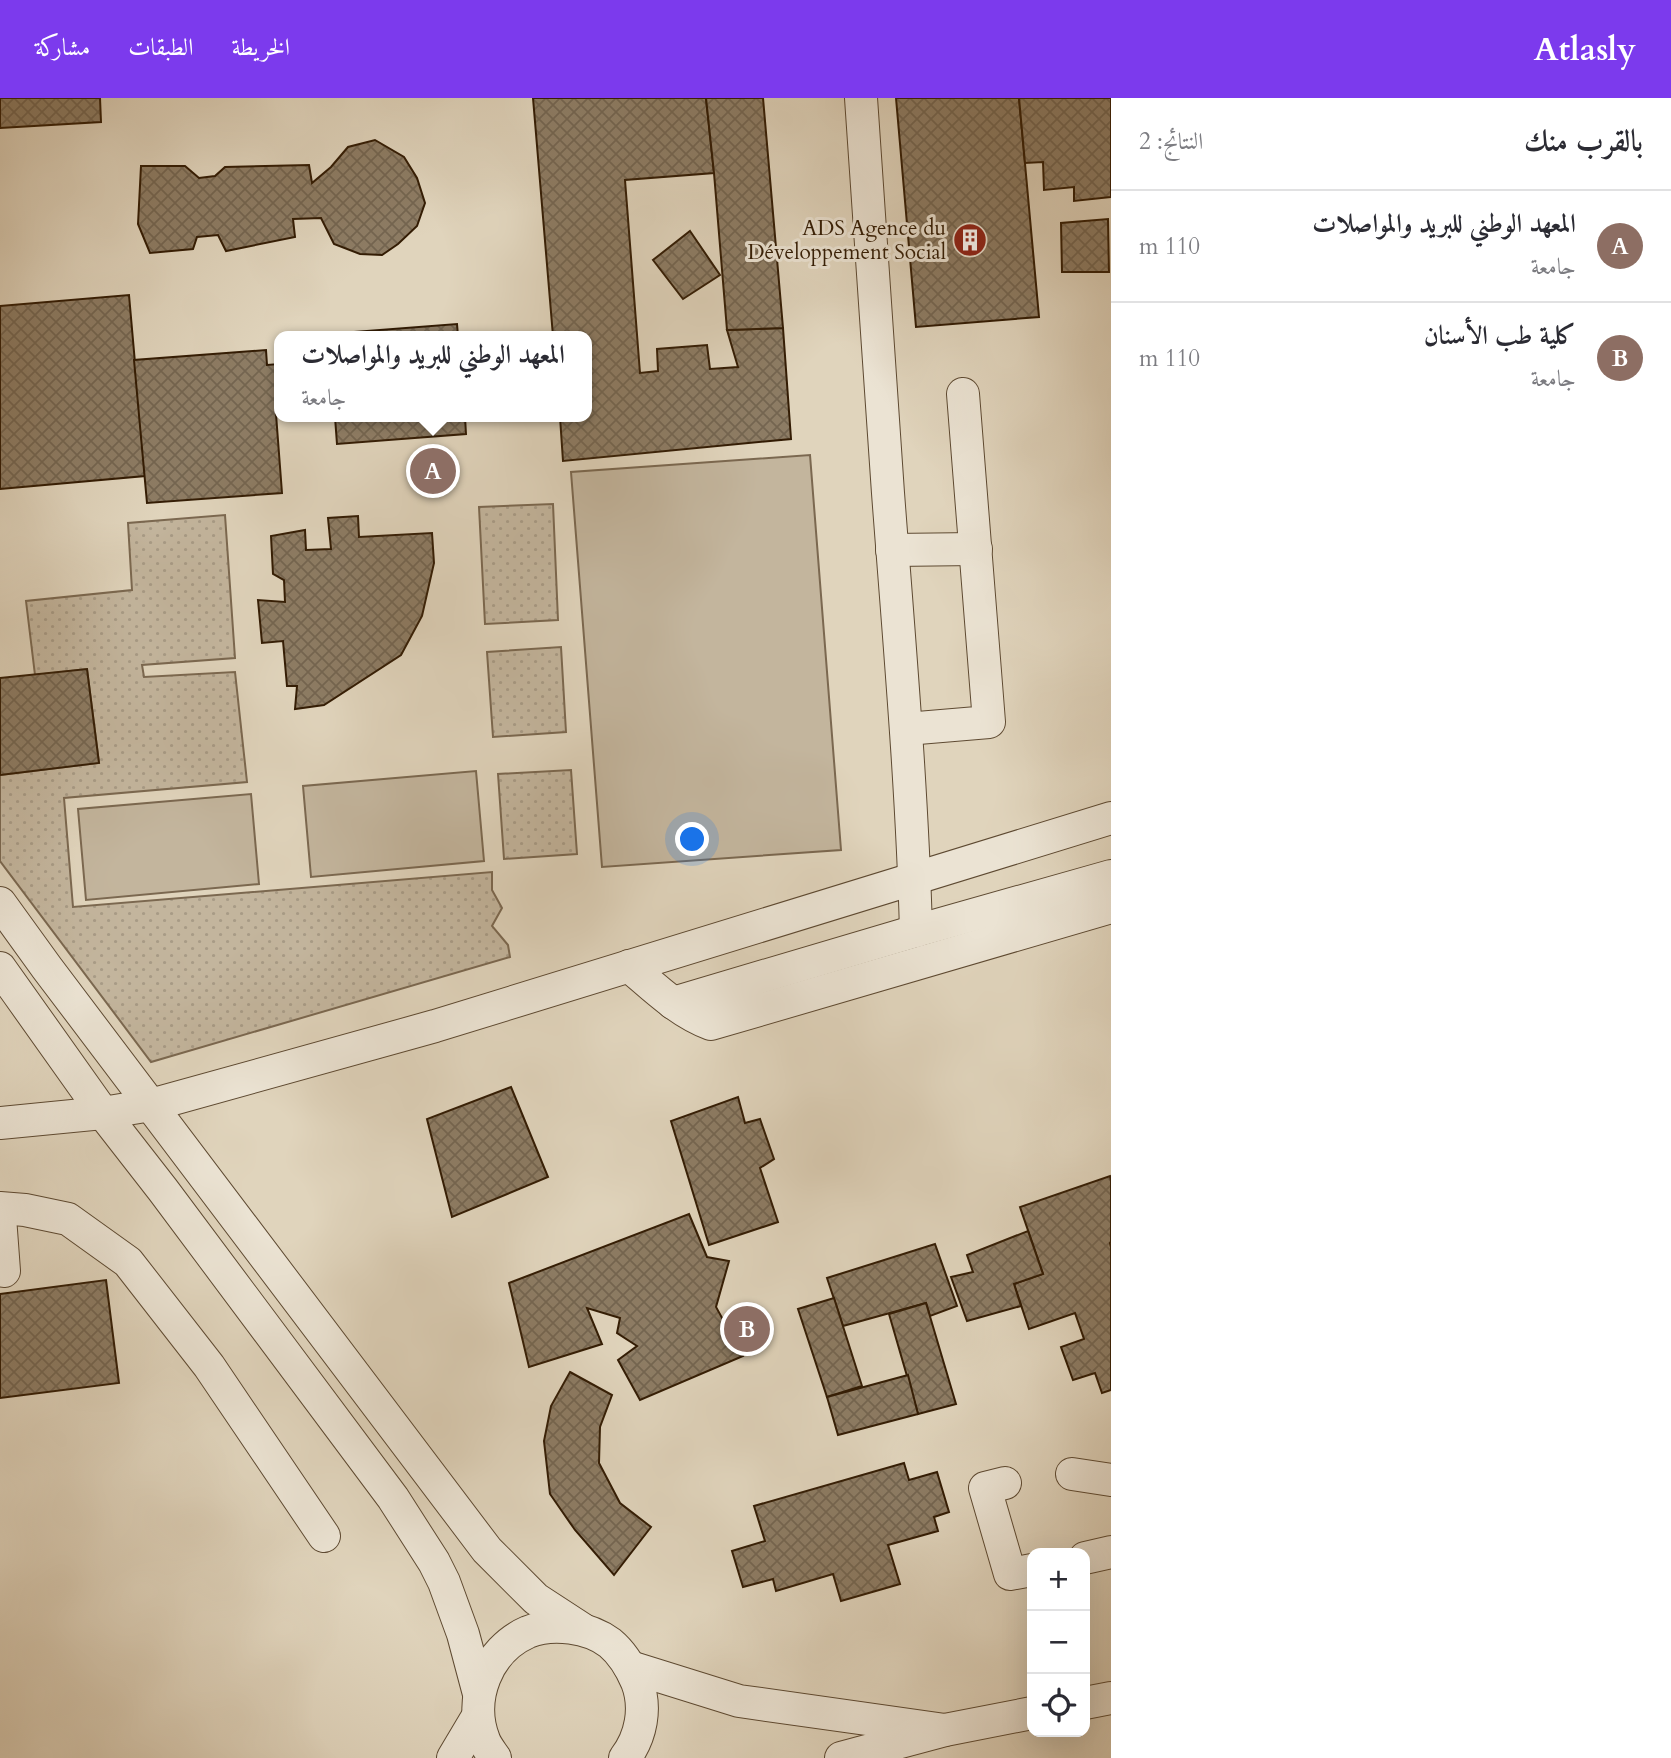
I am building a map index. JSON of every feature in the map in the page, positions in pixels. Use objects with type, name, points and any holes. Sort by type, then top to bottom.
[{"type":"street","points":[[861,98],[906,729],[916,931]]},
{"type":"street","points":[[906,729],[989,722],[963,394]]},
{"type":"street","points":[[892,550],[976,549]]},
{"type":"street","points":[[0,1123],[103,1113],[151,1105],[435,1026],[1111,818]]},
{"type":"street","points":[[673,1003],[1111,876]]},
{"type":"street","points":[[0,902],[47,968],[487,1549],[536,1599],[582,1629],[610,1643],[630,1667],[640,1692],[641,1720],[634,1746],[625,1758]]},
{"type":"street","points":[[629,966],[694,1018],[711,1024],[1111,907]]},
{"type":"street","points":[[0,968],[103,1113],[393,1498],[435,1562],[463,1634],[484,1741],[495,1758]]},
{"type":"street","points":[[0,1208],[68,1219],[128,1262],[209,1366],[324,1536]]},
{"type":"street","points":[[0,1217],[4,1271]]},
{"type":"street","points":[[1072,1474],[1111,1480]]},
{"type":"street","points":[[1005,1483],[985,1488],[1010,1574],[1027,1571]]},
{"type":"street","points":[[1090,1557],[1111,1552]]},
{"type":"street","points":[[453,1758],[478,1705],[488,1668],[505,1647],[528,1632],[554,1626],[582,1629]]},
{"type":"street","points":[[630,1667],[739,1700],[945,1730]]},
{"type":"street","points":[[1090,1702],[1111,1698]]},
{"type":"street","points":[[841,1758],[945,1730],[1027,1714]]},
{"type":"shaded area","points":[[810,455],[841,850],[602,867],[571,472]]},
{"type":"shaded area","points":[[553,504],[558,620],[485,624],[479,507]]},
{"type":"shaded area","points":[[225,515],[235,658],[142,665],[144,677],[235,672],[247,782],[64,798],[73,907],[492,872],[492,890],[502,908],[492,926],[508,945],[510,957],[151,1062],[0,861],[0,775],[99,763],[87,669],[35,675],[26,601],[132,590],[128,523]]},
{"type":"shaded area","points":[[561,647],[566,732],[493,737],[487,652]]},
{"type":"shaded area","points":[[571,770],[577,854],[504,859],[498,774]]},
{"type":"shaded area","points":[[476,771],[484,861],[311,877],[303,786]]},
{"type":"shaded area","points":[[251,794],[259,884],[86,900],[78,809]]},
{"type":"building","points":[[0,98],[100,98],[101,122],[0,128]]},
{"type":"building","points":[[533,98],[706,98],[714,173],[625,180],[640,373],[658,371],[657,349],[707,345],[710,369],[738,367],[727,330],[783,328],[791,439],[563,461],[560,422],[592,422],[592,331],[553,331]]},
{"type":"building","points":[[706,98],[763,98],[783,328],[727,330]]},
{"type":"building","name":"ADS Agence du Développement Social","points":[[896,98],[1019,98],[1039,317],[916,327]]},
{"type":"building","points":[[1019,98],[1111,98],[1111,197],[1074,201],[1074,187],[1044,190],[1043,162],[1025,163]]},
{"type":"building","points":[[375,140],[404,157],[417,178],[425,203],[417,226],[382,255],[360,254],[334,244],[321,218],[293,219],[295,237],[226,251],[218,235],[197,237],[193,249],[150,253],[138,224],[141,166],[185,166],[199,178],[215,176],[225,167],[309,165],[312,183],[331,167],[348,147]]},
{"type":"building","points":[[1108,219],[1109,272],[1062,272],[1061,223]]},
{"type":"building","points":[[690,231],[720,275],[683,299],[653,260]]},
{"type":"building","points":[[129,295],[145,476],[0,489],[0,306]]},
{"type":"building","points":[[457,324],[458,331],[367,331]]},
{"type":"building","points":[[266,350],[267,365],[274,364],[274,422],[277,422],[282,493],[147,503],[134,360]]},
{"type":"building","points":[[335,422],[465,422],[466,434],[337,444]]},
{"type":"building","points":[[358,516],[359,537],[432,533],[434,563],[422,616],[401,655],[324,705],[295,709],[297,686],[287,686],[283,641],[262,643],[258,600],[285,602],[284,580],[273,574],[271,536],[305,530],[306,550],[331,549],[328,518]]},
{"type":"building","points":[[87,669],[99,763],[0,775],[0,678]]},
{"type":"building","points":[[511,1087],[548,1177],[452,1217],[427,1119]]},
{"type":"building","points":[[738,1097],[745,1123],[760,1119],[774,1159],[760,1168],[778,1222],[709,1245],[671,1121]]},
{"type":"building","points":[[1110,1176],[1111,1390],[1102,1393],[1095,1373],[1073,1380],[1061,1347],[1084,1339],[1075,1313],[1029,1329],[1014,1284],[1043,1274],[1020,1207]]},
{"type":"building","points":[[689,1214],[707,1257],[729,1261],[716,1307],[743,1356],[640,1400],[618,1360],[637,1346],[617,1333],[620,1318],[587,1308],[602,1344],[529,1367],[509,1283]]},
{"type":"building","points":[[1028,1231],[1043,1274],[1014,1284],[1021,1306],[967,1321],[951,1277],[973,1272],[967,1255]]},
{"type":"building","points":[[935,1244],[957,1306],[930,1316],[926,1303],[843,1326],[827,1278]]},
{"type":"building","points":[[106,1280],[119,1383],[0,1398],[0,1294]]},
{"type":"building","points":[[834,1298],[862,1386],[827,1397],[798,1309]]},
{"type":"building","points":[[926,1303],[956,1404],[918,1414],[889,1314]]},
{"type":"building","points":[[570,1372],[612,1395],[600,1427],[599,1463],[620,1503],[651,1527],[614,1575],[575,1530],[550,1494],[544,1441],[551,1406]]},
{"type":"building","points":[[908,1375],[918,1414],[838,1435],[827,1397]]},
{"type":"building","points":[[904,1463],[909,1480],[937,1472],[949,1512],[934,1517],[938,1531],[888,1545],[900,1584],[841,1601],[833,1574],[776,1591],[773,1579],[743,1587],[732,1551],[765,1541],[754,1506]]},
{"type":"place","name":"ADS Agence du Développement Social","points":[[970,240]]},
{"type":"place","name":"المعهد الوطني للبريد والمواصلات","points":[[433,471]]},
{"type":"place","name":"كلية طب الأسنان","points":[[747,1329]]}]
